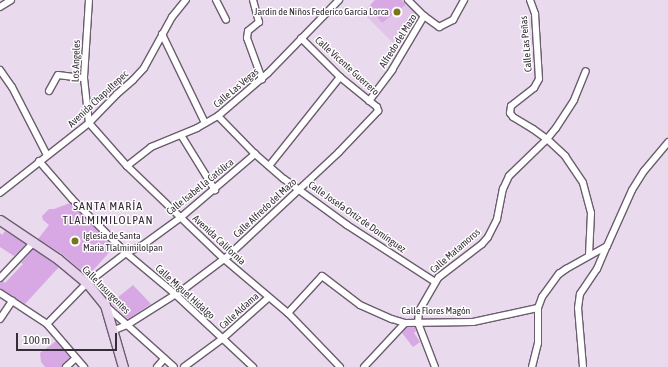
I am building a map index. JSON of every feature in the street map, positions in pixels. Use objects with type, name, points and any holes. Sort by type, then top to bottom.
[{"type":"main road","name":"Calle Insurgentes","points":[[0,220],[34,242],[87,283],[105,305]]},
{"type":"main road","points":[[105,305],[123,367]]},
{"type":"street","points":[[0,8],[11,0]]},
{"type":"street","name":"Los Angeles","points":[[89,0],[84,78],[89,123]]},
{"type":"street","name":"Avenida Chapultepec","points":[[0,193],[89,123],[139,74],[172,17],[186,0]]},
{"type":"street","points":[[216,0],[226,20]]},
{"type":"street","points":[[253,0],[259,22],[248,31],[247,38],[262,79]]},
{"type":"street","name":"Calle Las Vegas","points":[[127,166],[151,147],[181,135],[218,116],[262,79],[339,0]]},
{"type":"street","points":[[408,0],[424,16]]},
{"type":"street","name":"Alfredo del Mazo","points":[[370,101],[392,70],[424,16],[439,27],[453,20],[464,0]]},
{"type":"street","name":"Calle Las Peñas","points":[[530,0],[534,14],[539,79],[534,88],[511,106],[510,113],[513,117],[547,139],[565,156],[583,183],[591,213],[589,255]]},
{"type":"street","points":[[162,34],[205,123]]},
{"type":"street","name":"Calle Vicente Guerrero","points":[[301,38],[340,77],[378,109]]},
{"type":"street","points":[[0,70],[12,87],[47,155]]},
{"type":"street","name":"Calle Matamoros","points":[[418,323],[419,311],[435,282],[488,237],[497,218],[503,188],[509,176],[547,139],[566,113],[586,71]]},
{"type":"street","points":[[49,91],[58,75],[84,78]]},
{"type":"street","points":[[269,166],[340,77]]},
{"type":"street","name":"Calle Alfredo del Mazo","points":[[112,331],[126,325],[175,294],[224,259],[353,139],[378,109]]},
{"type":"street","name":"Calle Josefa Ortiz de Domínguez","points":[[218,116],[255,154],[299,189],[348,225],[435,282]]},
{"type":"street","name":"Avenida California","points":[[89,123],[127,166],[180,218],[268,298],[288,313],[340,367]]},
{"type":"street","points":[[181,135],[215,190]]},
{"type":"street","points":[[583,367],[578,308],[580,294],[597,269],[632,190],[644,171],[668,142]]},
{"type":"street","name":"Calle Isabel la Católica","points":[[47,324],[87,283],[126,253],[143,244],[180,218],[215,190],[255,154]]},
{"type":"street","name":"Calle Miguel Hidalgo","points":[[39,161],[72,199],[126,253],[175,294],[253,367]]},
{"type":"street","points":[[0,278],[34,242]]},
{"type":"street","points":[[532,367],[538,343],[538,308],[542,297],[559,274],[606,246]]},
{"type":"street","name":"Calle Flores Magón","points":[[288,313],[322,276],[360,305],[392,320],[405,323],[473,322],[538,308]]},
{"type":"street","points":[[0,293],[47,324],[84,367]]},
{"type":"street","name":"Calle Aldama","points":[[184,367],[222,339],[268,298]]},
{"type":"street","points":[[0,319],[12,301]]},
{"type":"street","name":"Calle Insurgentes","points":[[105,305],[174,367]]},
{"type":"street","points":[[364,367],[405,323]]},
{"type":"street","points":[[418,323],[435,367]]},
{"type":"street","points":[[66,367],[76,358]]},
{"type":"street","points":[[157,367],[164,359]]},
{"type":"shaded area","points":[[408,4],[418,16],[417,20],[405,37],[400,32],[394,36],[400,43],[397,47],[362,12],[370,5],[382,23]]},
{"type":"building","points":[[375,0],[402,0],[406,5],[382,23],[377,17],[379,15],[370,5]]},
{"type":"building","name":"Iglesia de Santa Maria Tlalmimilolpan","points":[[70,203],[114,247],[88,276],[62,254],[38,239],[49,225],[43,220],[42,216],[49,209],[54,209]]},
{"type":"building","points":[[5,231],[26,244],[14,256],[0,247],[0,233],[2,235]]},
{"type":"building","points":[[33,249],[59,267],[25,304],[0,289],[0,282],[3,281],[5,283],[23,264],[21,263]]},
{"type":"building","points":[[133,285],[151,304],[128,319],[111,303]]},
{"type":"building","points":[[407,327],[415,327],[416,331],[414,333],[420,342],[413,347],[402,333]]},
{"type":"building","points":[[56,341],[70,358],[62,367],[45,367],[41,362],[40,353]]},
{"type":"place","name":"Jardin de Niños Federico Garcia Lorca","points":[[397,12]]},
{"type":"place","name":"Iglesia de Santa Maria Tlalmimilolpan","points":[[75,241]]},
{"type":"district","name":"SANTA MARÍA TLALMIMILOLPAN","points":[[108,214]]}]
